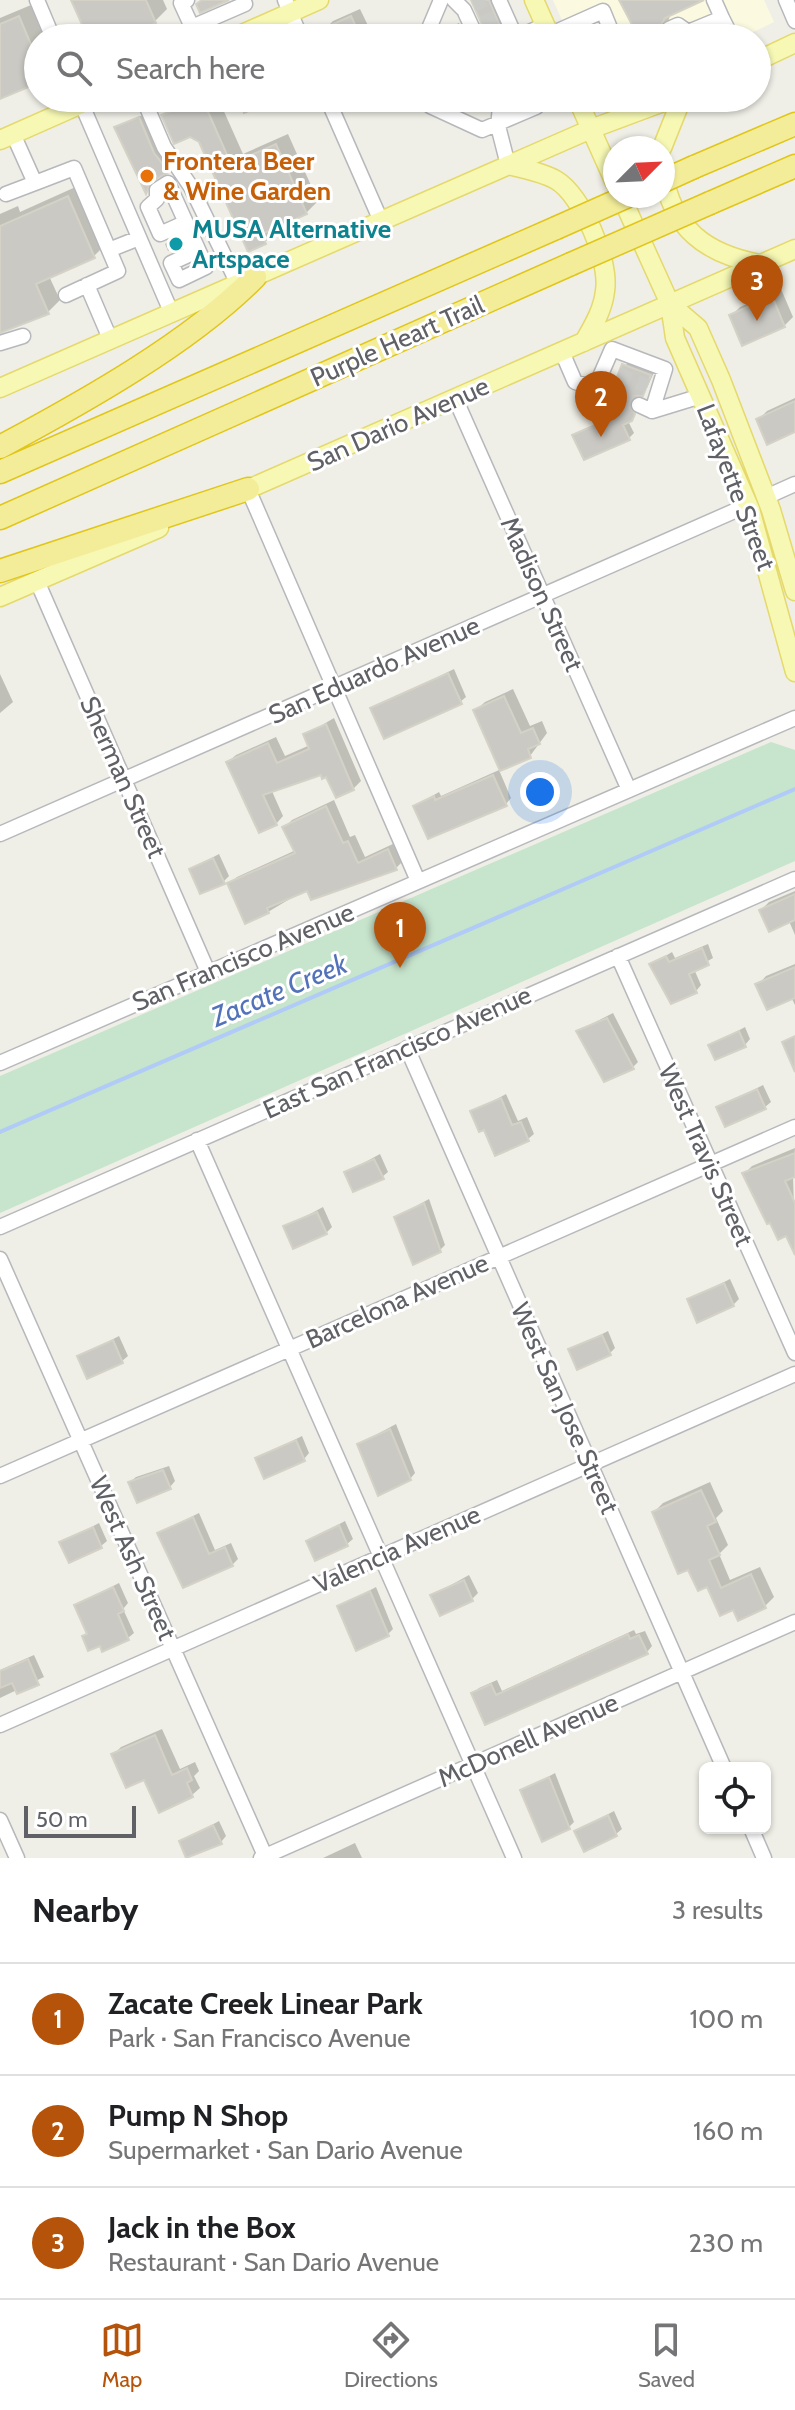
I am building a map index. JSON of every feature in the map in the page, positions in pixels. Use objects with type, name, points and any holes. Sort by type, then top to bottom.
[{"type":"highway","points":[[675,176],[795,124]]},
{"type":"highway","name":"Purple Heart Trail","points":[[0,518],[795,166]]},
{"type":"highway","name":"Purple Heart Trail","points":[[0,472],[603,207]]},
{"type":"highway","points":[[0,447],[201,323],[226,306],[246,280]]},
{"type":"highway","points":[[0,571],[248,489]]},
{"type":"main road","points":[[262,24],[288,6],[319,0]]},
{"type":"main road","points":[[534,0],[544,24]]},
{"type":"main road","points":[[771,54],[795,43]]},
{"type":"main road","points":[[6,137],[59,112]]},
{"type":"main road","points":[[583,112],[603,156]]},
{"type":"main road","points":[[0,388],[628,112]]},
{"type":"main road","points":[[667,136],[676,112]]},
{"type":"main road","points":[[508,165],[541,174],[567,189],[578,203],[602,256],[606,287],[603,302],[584,342]]},
{"type":"main road","points":[[675,207],[682,223],[702,245],[737,259],[760,264]]},
{"type":"main road","name":"Lafayette Street","points":[[626,208],[670,304],[675,338],[748,505],[795,672]]},
{"type":"main road","name":"San Dario Avenue","points":[[0,597],[584,342],[607,342],[670,304],[795,249]]},
{"type":"main road","name":"Lafayette Street","points":[[670,304],[698,328],[766,497],[795,591]]},
{"type":"street","points":[[37,0],[47,24]]},
{"type":"street","points":[[187,0],[181,3],[190,24]]},
{"type":"street","points":[[431,24],[441,0]]},
{"type":"street","points":[[714,0],[725,24]]},
{"type":"street","points":[[786,0],[795,21]]},
{"type":"street","points":[[209,24],[244,2],[254,24]]},
{"type":"street","points":[[464,5],[474,24]]},
{"type":"street","points":[[584,24],[603,6]]},
{"type":"street","points":[[710,24],[722,18]]},
{"type":"street","points":[[90,112],[172,314]]},
{"type":"street","points":[[149,112],[164,147],[246,280]]},
{"type":"street","points":[[333,112],[381,221]]},
{"type":"street","points":[[443,112],[482,130],[526,112]]},
{"type":"street","points":[[500,112],[498,126],[508,165]]},
{"type":"street","points":[[6,137],[35,183]]},
{"type":"street","points":[[6,194],[74,168],[118,271],[66,295]]},
{"type":"street","points":[[168,183],[206,267],[179,280],[171,263],[193,253],[180,225],[160,234],[148,207],[157,199],[157,190],[168,183]]},
{"type":"street","points":[[109,250],[139,238]]},
{"type":"street","points":[[87,285],[111,341]]},
{"type":"street","points":[[0,343],[23,336]]},
{"type":"street","points":[[595,388],[603,369],[607,342],[665,369]]},
{"type":"street","points":[[562,352],[575,382],[610,393]]},
{"type":"street","points":[[686,362],[665,369],[645,408],[701,396]]},
{"type":"street","points":[[603,369],[618,374]]},
{"type":"street","name":"Madison Street","points":[[455,398],[629,790]]},
{"type":"street","points":[[766,497],[795,484]]},
{"type":"street","points":[[248,489],[418,881]]},
{"type":"street","name":"San Eduardo Avenue","points":[[0,834],[748,505]]},
{"type":"street","name":"Sherman Street","points":[[37,581],[208,972]]},
{"type":"street","name":"San Francisco Avenue","points":[[0,1063],[795,718]]},
{"type":"street","name":"East San Francisco Avenue","points":[[0,1227],[795,879]]},
{"type":"street","name":"West Travis Street","points":[[618,956],[795,1353]]},
{"type":"street","name":"West San Jose Street","points":[[407,1048],[721,1762]]},
{"type":"street","name":"Barcelona Avenue","points":[[0,1476],[795,1127]]},
{"type":"street","points":[[197,1140],[514,1858]]},
{"type":"street","name":"West Ash Street","points":[[0,1259],[264,1857]]},
{"type":"street","name":"Valencia Avenue","points":[[0,1725],[795,1374]]},
{"type":"street","name":"McDonell Avenue","points":[[264,1857],[795,1622]]},
{"type":"street","points":[[0,1820],[17,1858]]},
{"type":"street","points":[[754,1834],[764,1858]]},
{"type":"shaded area","points":[[553,0],[764,0],[774,22],[770,24],[564,24]]},
{"type":"shaded area","points":[[771,742],[795,750],[795,861],[0,1213],[0,1076]]},
{"type":"building","points":[[71,0],[146,0],[156,23],[154,24],[82,24]]},
{"type":"building","points":[[202,0],[229,0],[200,13],[196,4]]},
{"type":"building","points":[[471,0],[489,0],[499,24],[482,24]]},
{"type":"building","points":[[619,0],[704,0],[665,18],[662,24],[632,24]]},
{"type":"building","points":[[19,16],[24,28],[24,89],[0,99],[0,24]]},
{"type":"building","points":[[351,16],[355,24],[333,24]]},
{"type":"building","points":[[168,112],[208,112],[231,164],[276,144],[307,214],[262,234],[266,244],[248,252],[199,142],[190,137],[174,144],[161,115]]},
{"type":"building","points":[[139,117],[154,153],[169,172],[151,182],[146,194],[114,127]]},
{"type":"building","points":[[68,196],[95,258],[36,284],[49,314],[0,333],[0,226]]},
{"type":"building","points":[[772,296],[785,327],[742,346],[729,315]]},
{"type":"building","points":[[622,364],[651,375],[643,396],[634,396],[630,402],[635,414],[632,421],[623,425],[630,440],[584,460],[572,435],[609,419],[604,408],[606,402],[613,402],[619,397],[620,390],[614,384]]},
{"type":"building","points":[[795,401],[795,432],[767,445],[756,419]]},
{"type":"building","points":[[448,673],[462,704],[384,739],[370,708]]},
{"type":"building","points":[[504,696],[521,733],[533,728],[540,744],[528,749],[531,758],[500,771],[473,710]]},
{"type":"building","points":[[326,724],[354,790],[336,798],[326,777],[322,779],[321,775],[263,795],[277,825],[259,833],[226,762],[268,743],[277,763],[309,749],[303,734]]},
{"type":"building","points":[[493,775],[507,806],[428,839],[413,806]]},
{"type":"building","points":[[326,806],[343,843],[348,841],[358,863],[388,849],[397,870],[311,900],[307,891],[267,908],[269,913],[245,924],[227,883],[295,853],[282,827]]},
{"type":"building","points":[[213,858],[225,884],[200,894],[189,869]]},
{"type":"building","points":[[795,894],[795,920],[769,932],[759,910]]},
{"type":"building","points":[[702,948],[709,965],[689,974],[697,993],[671,1004],[649,964],[666,956],[669,962]]},
{"type":"building","points":[[795,967],[795,998],[767,1010],[755,984]]},
{"type":"building","points":[[607,1018],[634,1069],[604,1082],[576,1031]]},
{"type":"building","points":[[739,1031],[746,1047],[715,1060],[708,1045]]},
{"type":"building","points":[[795,1036],[795,1072],[782,1042]]},
{"type":"building","points":[[757,1089],[766,1109],[725,1127],[716,1107]]},
{"type":"building","points":[[501,1098],[512,1125],[521,1122],[529,1141],[495,1156],[484,1130],[479,1132],[470,1111]]},
{"type":"building","points":[[795,1153],[795,1177],[785,1181],[795,1203],[795,1255],[786,1236],[778,1240],[770,1223],[767,1224],[742,1173]]},
{"type":"building","points":[[374,1159],[384,1179],[353,1192],[344,1172]]},
{"type":"building","points":[[424,1203],[441,1252],[413,1265],[394,1217]]},
{"type":"building","points":[[317,1212],[327,1234],[293,1249],[283,1226]]},
{"type":"building","points":[[724,1283],[734,1306],[697,1323],[687,1299]]},
{"type":"building","points":[[602,1335],[611,1355],[577,1370],[568,1349]]},
{"type":"building","points":[[113,1340],[123,1363],[87,1379],[77,1356]]},
{"type":"building","points":[[390,1429],[411,1480],[378,1496],[357,1444]]},
{"type":"building","points":[[296,1440],[305,1461],[264,1479],[255,1458]]},
{"type":"building","points":[[163,1470],[171,1489],[137,1503],[128,1482]]},
{"type":"building","points":[[701,1490],[716,1522],[707,1526],[720,1555],[709,1560],[721,1588],[751,1574],[766,1608],[738,1621],[733,1610],[720,1616],[707,1587],[698,1591],[688,1570],[678,1574],[652,1512]]},
{"type":"building","points":[[193,1517],[209,1554],[225,1547],[233,1566],[183,1588],[157,1533]]},
{"type":"building","points":[[339,1525],[348,1546],[315,1561],[306,1541]]},
{"type":"building","points":[[93,1527],[102,1548],[69,1563],[59,1542]]},
{"type":"building","points":[[464,1580],[473,1601],[440,1616],[430,1595]]},
{"type":"building","points":[[113,1587],[124,1611],[118,1614],[129,1640],[102,1652],[100,1646],[88,1651],[82,1636],[87,1634],[74,1605]]},
{"type":"building","points":[[370,1591],[389,1636],[356,1651],[337,1606]]},
{"type":"building","points":[[628,1634],[630,1639],[639,1635],[648,1654],[485,1725],[471,1693],[491,1684],[496,1695]]},
{"type":"building","points":[[28,1659],[39,1685],[17,1694],[12,1683],[0,1688],[0,1671]]},
{"type":"building","points":[[155,1735],[172,1775],[187,1768],[192,1780],[187,1783],[193,1797],[159,1813],[144,1780],[126,1788],[111,1754]]},
{"type":"building","points":[[549,1777],[570,1829],[542,1842],[520,1790]]},
{"type":"building","points":[[608,1815],[617,1836],[584,1852],[574,1831]]},
{"type":"building","points":[[213,1825],[222,1844],[186,1858],[179,1841]]},
{"type":"waterway","name":"Zacate Creek","points":[[0,1132],[795,789]]},
{"type":"tunnel","points":[[474,5],[485,0]]},
{"type":"tunnel","points":[[482,23],[501,15]]},
{"type":"tunnel","points":[[618,374],[647,386]]},
{"type":"tunnel","points":[[610,393],[639,405]]},
{"type":"place","name":"Frontera Beer & Wine Garden","points":[[147,176]]},
{"type":"place","name":"MUSA Alternative Artspace","points":[[176,244]]},
{"type":"place","name":"Jack in the Box","points":[[757,321]]},
{"type":"place","name":"Pump N Shop","points":[[601,437]]},
{"type":"place","name":"Zacate Creek Linear Park","points":[[400,968]]}]
